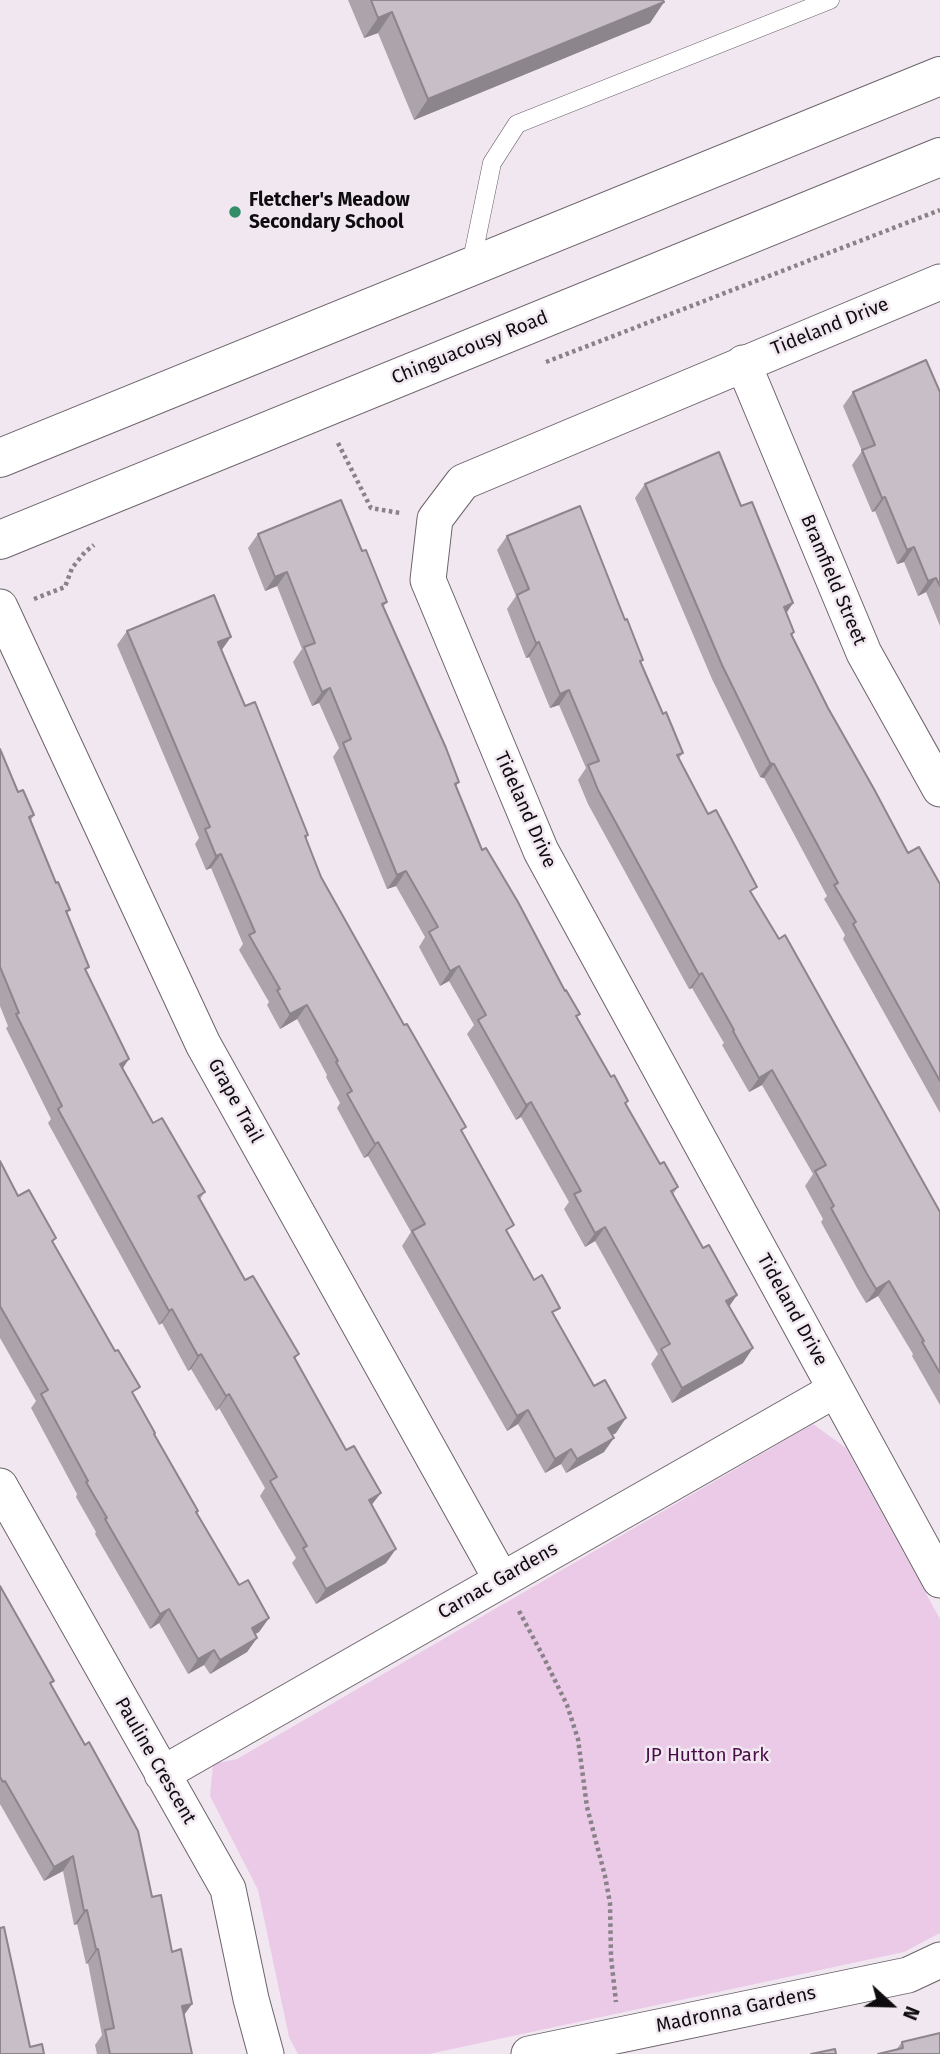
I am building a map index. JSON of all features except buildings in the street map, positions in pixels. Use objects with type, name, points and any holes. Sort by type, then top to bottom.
[{"type":"main road","points":[[0,458],[940,76]]},
{"type":"main road","name":"Chinguacousy Road","points":[[0,540],[940,157]]},
{"type":"street","name":"Tideland Drive","points":[[940,282],[463,482],[435,519],[428,580],[541,851],[940,1580]]},
{"type":"street","name":"Bramfield Street","points":[[743,363],[864,653],[940,789]]},
{"type":"street","name":"Grape Trail","points":[[0,607],[203,1044],[501,1579]]},
{"type":"street","name":"Carnac Gardens","points":[[162,1774],[835,1390]]},
{"type":"street","name":"Pauline Crescent","points":[[0,1486],[228,1889],[251,1999],[266,2054]]},
{"type":"street","name":"Madronna Gardens","points":[[529,2054],[622,2044],[908,1975],[940,1960]]},
{"type":"lane","points":[[471,267],[492,163],[517,124],[830,0]]},
{"type":"path","points":[[543,363],[940,210]]},
{"type":"path","points":[[326,447],[338,442],[370,508],[435,519]]},
{"type":"path","points":[[65,587],[72,568],[85,552],[102,541]]},
{"type":"path","points":[[501,1579],[550,1669],[567,1705],[578,1739],[587,1807],[606,1876],[610,1903],[611,1957],[622,2044]]},
{"type":"green space","name":"JP Hutton Park","points":[[813,1424],[846,1448],[940,1619],[940,1933],[904,1952],[429,2054],[298,2054],[289,2037],[258,1890],[210,1796],[213,1764],[237,1759]]},
{"type":"place","name":"Fletcher's Meadow Secondary School","points":[[235,212]]}]
